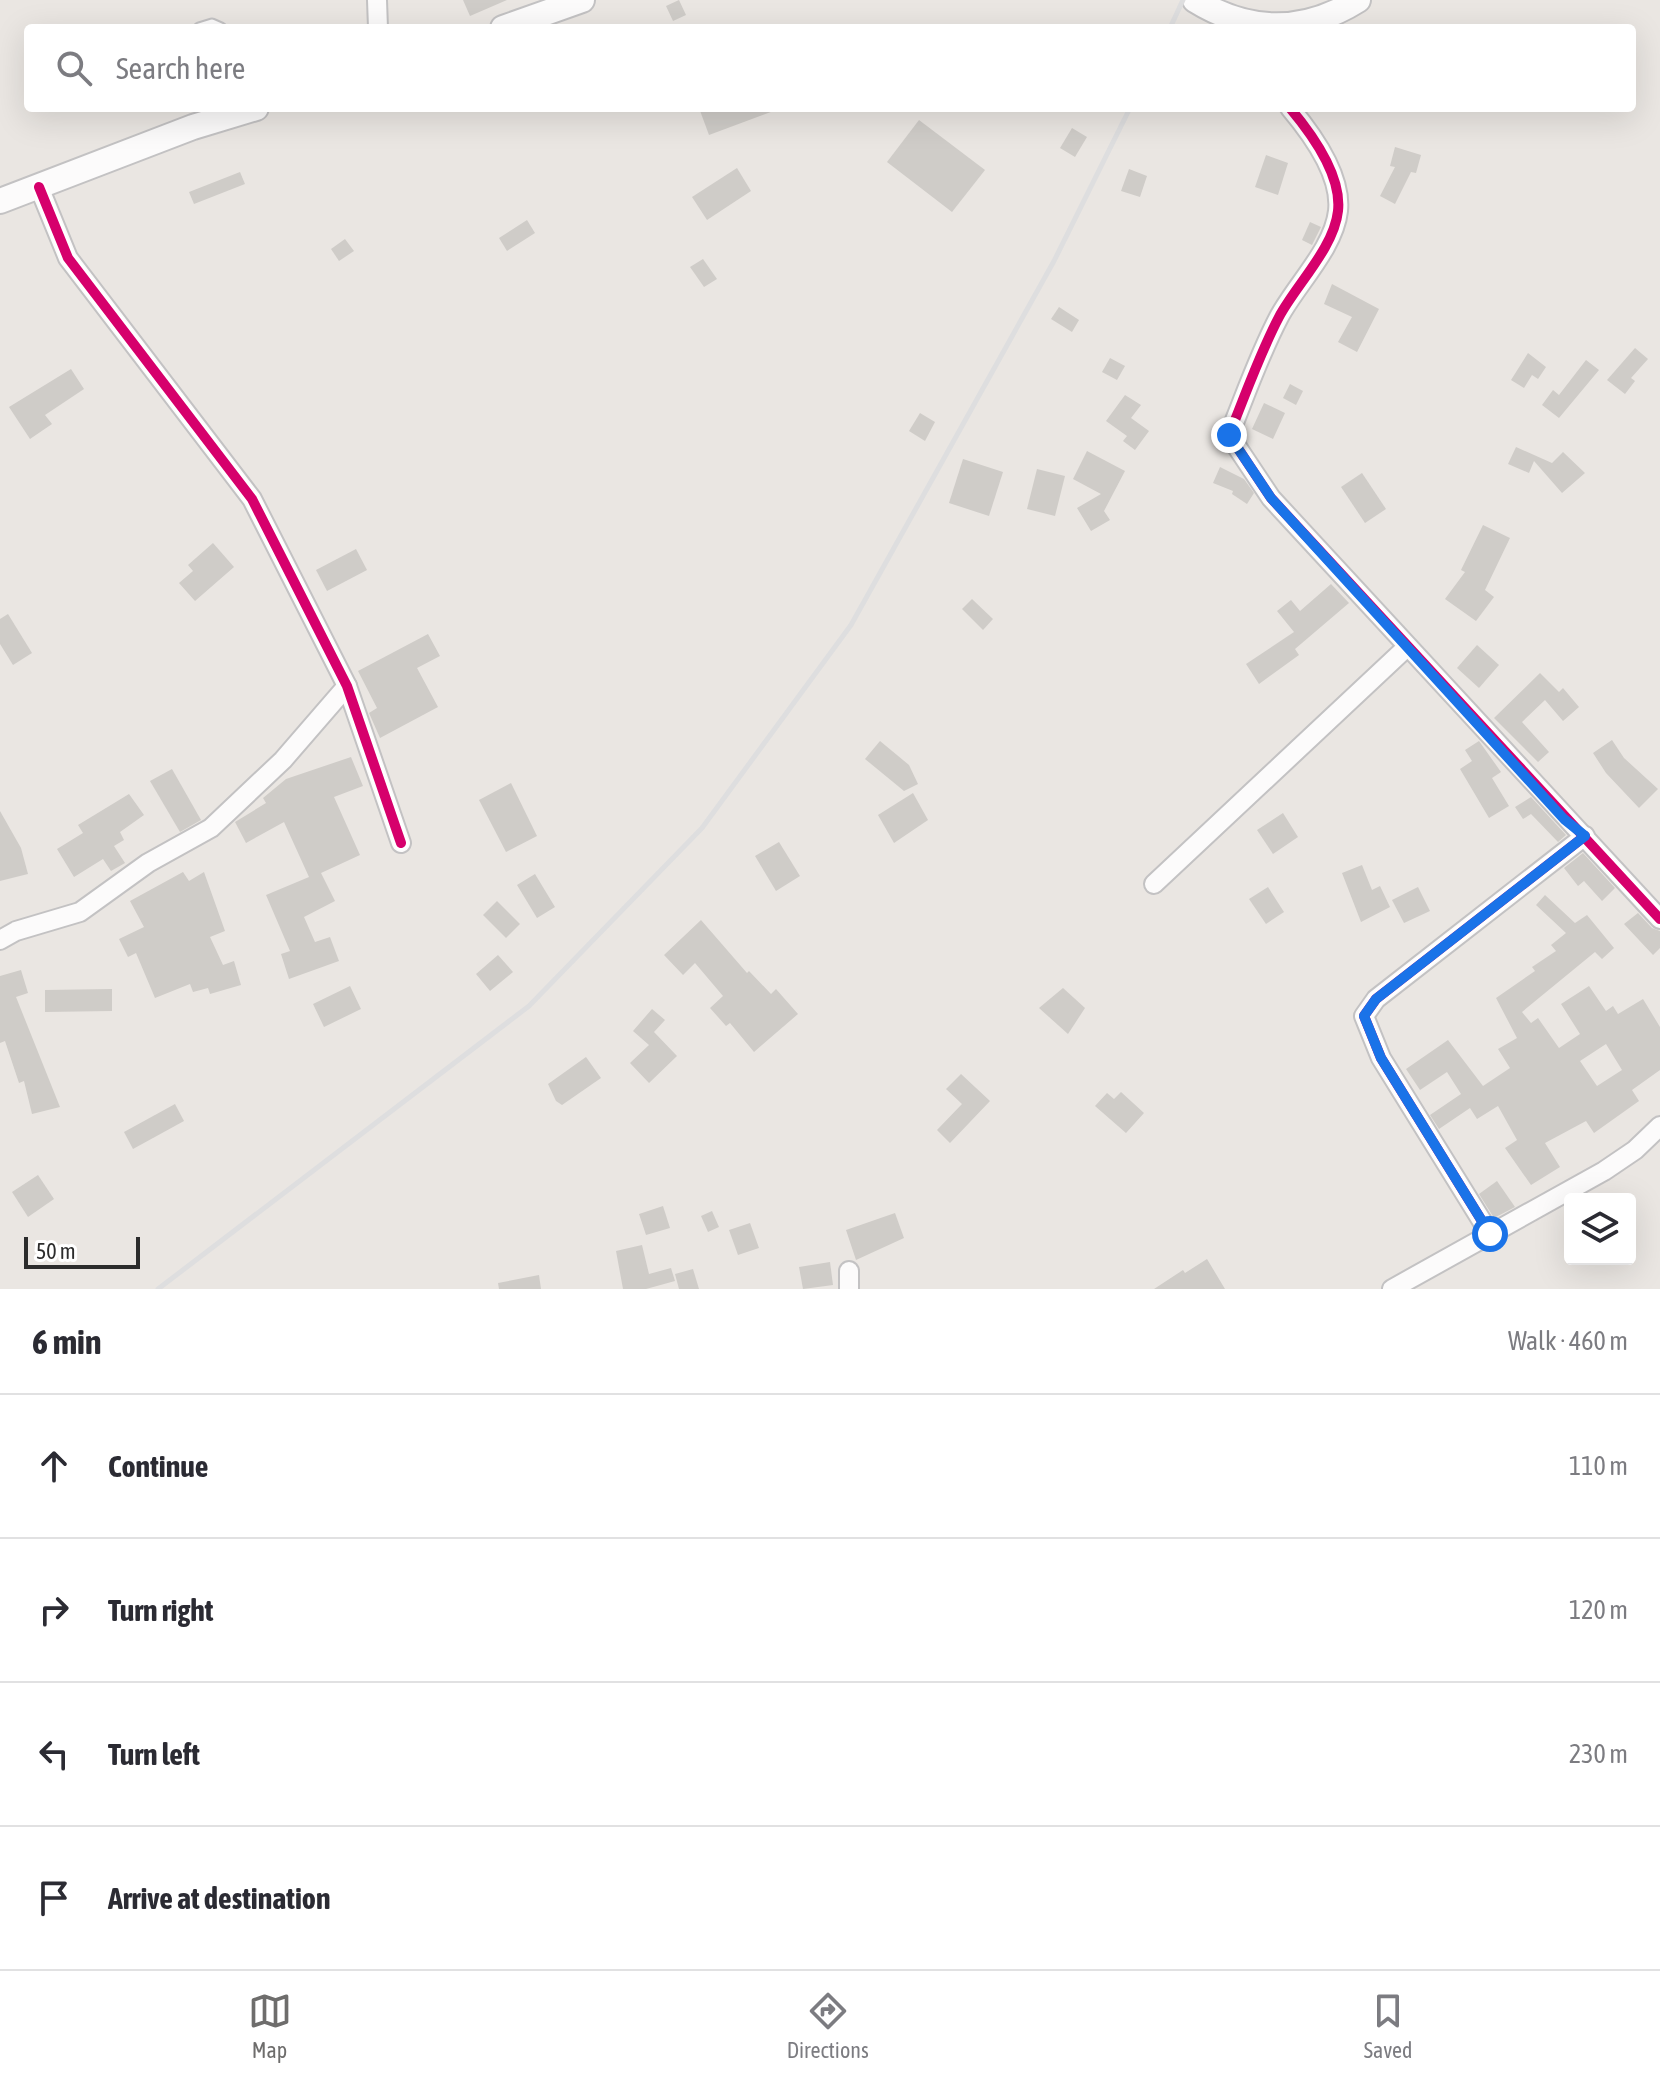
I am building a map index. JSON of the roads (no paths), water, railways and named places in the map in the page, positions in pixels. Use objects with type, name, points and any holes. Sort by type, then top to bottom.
[{"type":"main road","points":[[514,24],[582,0]]},
{"type":"main road","points":[[1195,0],[1236,24]]},
{"type":"main road","points":[[1288,24],[1340,11],[1358,0]]},
{"type":"main road","points":[[0,201],[192,123],[234,112]]},
{"type":"street","points":[[377,0],[378,24]]},
{"type":"street","points":[[1293,112],[1331,172],[1338,211],[1321,253],[1280,316],[1229,435],[1271,498],[1564,819],[1585,836],[1660,919]]},
{"type":"street","points":[[39,187],[68,258],[252,499],[347,686],[401,843]]},
{"type":"street","points":[[1154,884],[1407,647]]},
{"type":"street","points":[[0,940],[16,931],[80,912],[148,863],[211,828],[283,760],[347,686]]},
{"type":"street","points":[[1490,1234],[1381,1058],[1364,1016],[1376,999],[1585,836]]},
{"type":"street","points":[[1392,1289],[1604,1171],[1635,1150],[1660,1126]]},
{"type":"railway","points":[[1172,24],[1183,0]]},
{"type":"railway","points":[[158,1289],[529,1006],[702,828],[851,625],[1054,261],[1128,112]]}]
